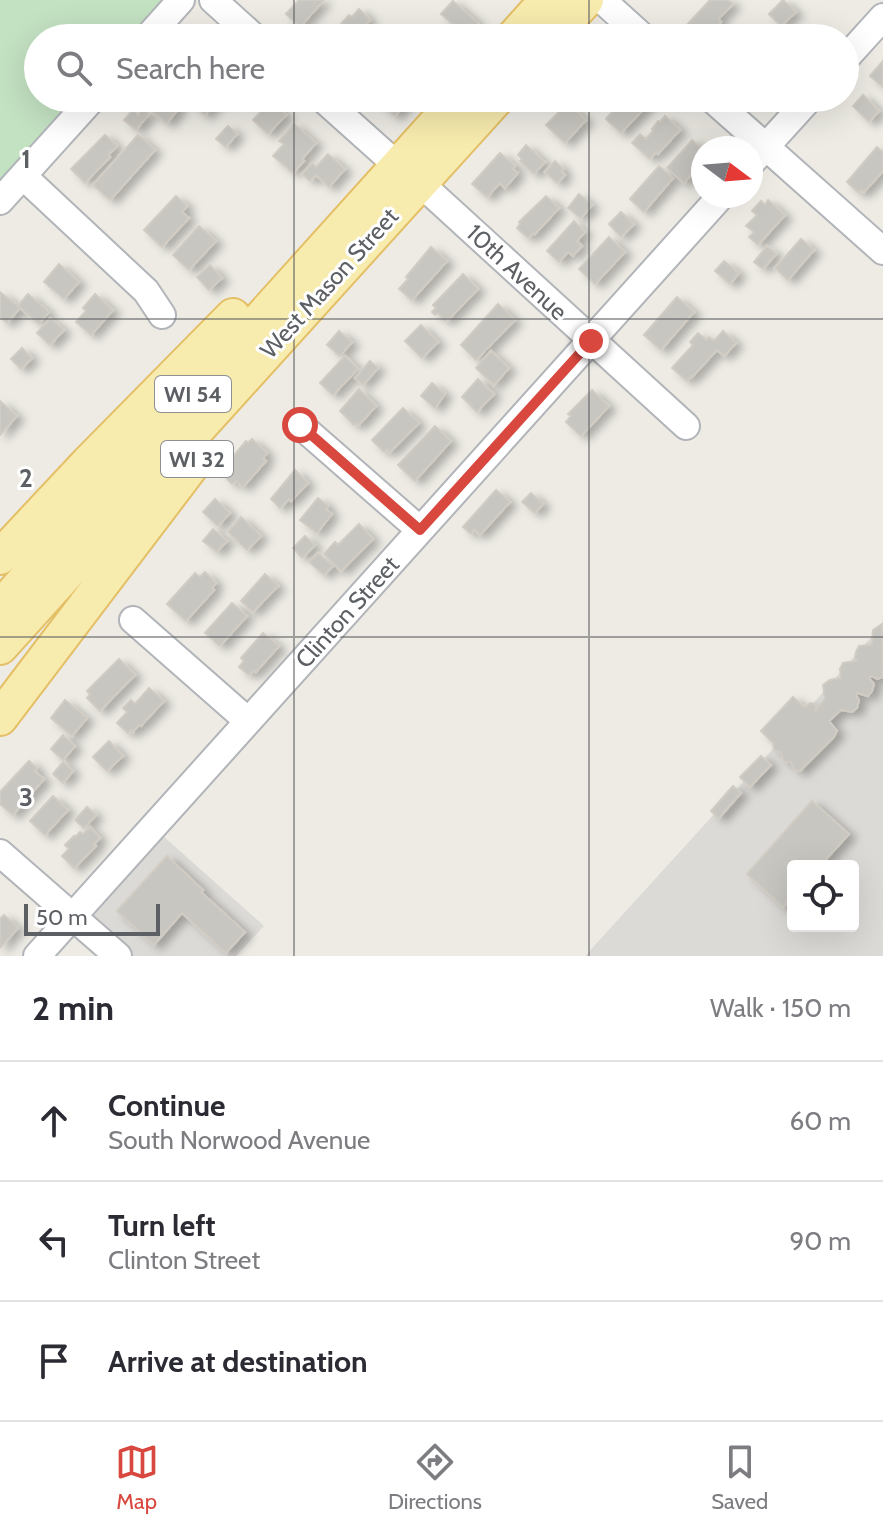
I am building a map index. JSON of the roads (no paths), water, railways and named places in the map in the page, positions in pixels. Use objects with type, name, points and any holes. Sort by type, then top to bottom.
[{"type":"main road","points":[[526,24],[547,0]]},
{"type":"main road","points":[[564,24],[586,0]]},
{"type":"main road","name":"West Mason Street","points":[[0,647],[401,183],[449,112]]},
{"type":"main road","name":"West Mason Street","points":[[0,608],[401,183],[481,112]]},
{"type":"main road","name":"WI 32","points":[[0,557],[88,463],[343,205],[401,183]]},
{"type":"main road","name":"WI 32","points":[[0,718],[190,467],[359,271],[401,183]]},
{"type":"street","points":[[160,24],[181,0]]},
{"type":"street","points":[[213,0],[240,24]]},
{"type":"street","points":[[602,0],[629,24]]},
{"type":"street","points":[[859,44],[883,17]]},
{"type":"street","points":[[0,201],[80,112]]},
{"type":"street","name":"10th Avenue","points":[[335,112],[401,183],[591,341],[686,426]]},
{"type":"street","points":[[723,112],[742,136]]},
{"type":"street","points":[[763,150],[797,112]]},
{"type":"street","points":[[763,159],[883,251]]},
{"type":"street","points":[[23,176],[146,291],[162,315]]},
{"type":"street","name":"Clinton Street","points":[[37,956],[710,208]]},
{"type":"street","points":[[300,425],[420,530]]},
{"type":"street","points":[[133,620],[248,721]]},
{"type":"street","points":[[0,853],[118,956]]}]
